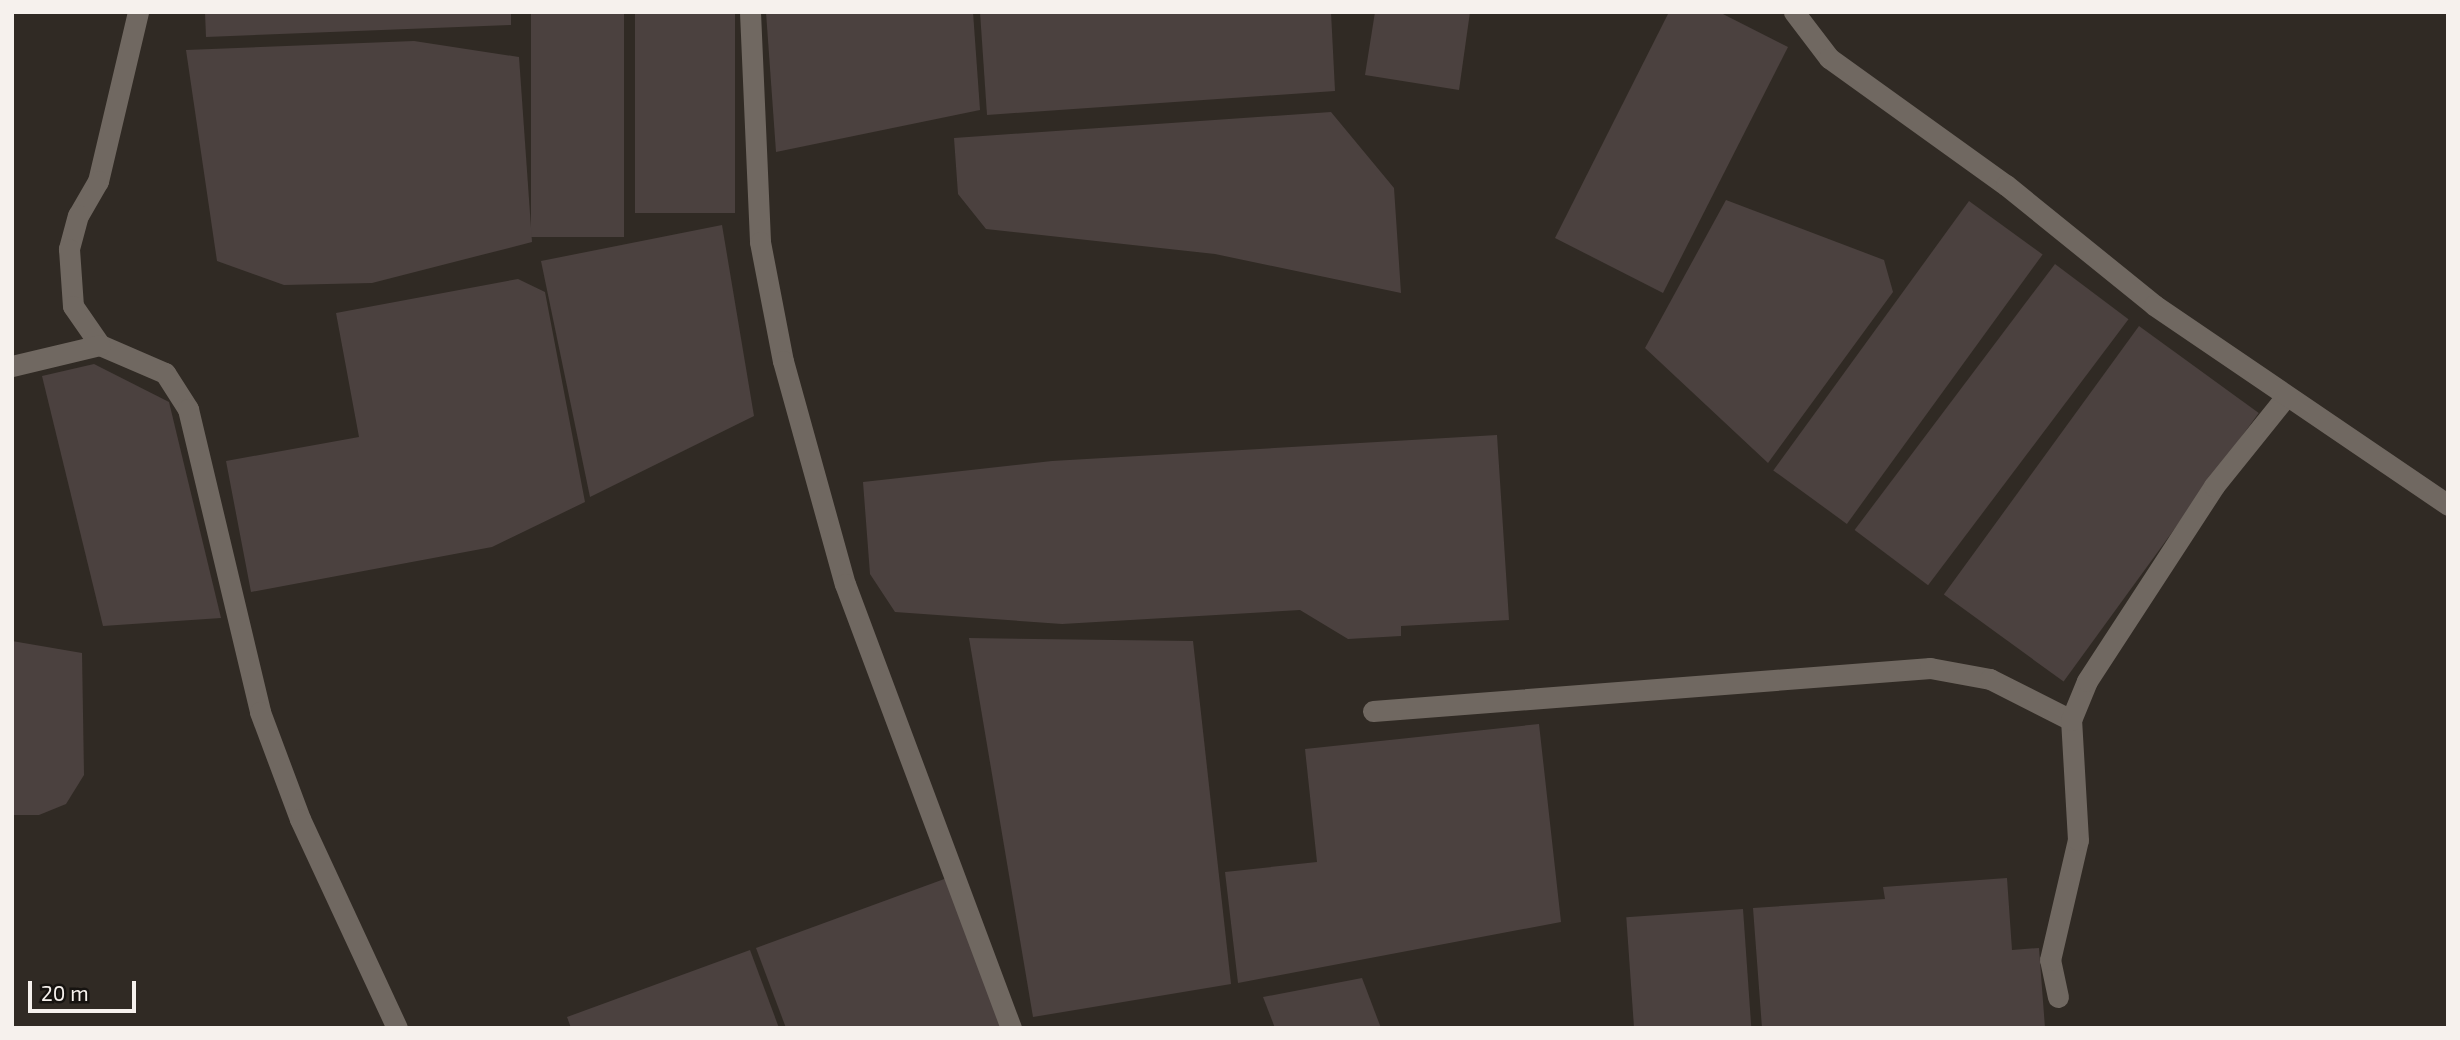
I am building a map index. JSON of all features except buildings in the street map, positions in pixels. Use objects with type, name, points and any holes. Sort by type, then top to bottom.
[{"type":"street","points":[[138,12],[98,181],[78,215],[69,249],[73,306],[100,345],[165,373],[188,409],[260,712],[300,819],[397,1028]]},
{"type":"street","points":[[750,12],[760,242],[783,360],[845,584],[1012,1028]]},
{"type":"street","points":[[1794,12],[1829,58],[2284,399],[2448,505]]},
{"type":"street","points":[[12,366],[100,345]]},
{"type":"street","points":[[2058,997],[2050,960],[2078,840],[2071,720],[2087,681],[2214,486],[2284,399]]},
{"type":"street","points":[[1373,711],[1930,668],[1990,679],[2071,720]]}]
